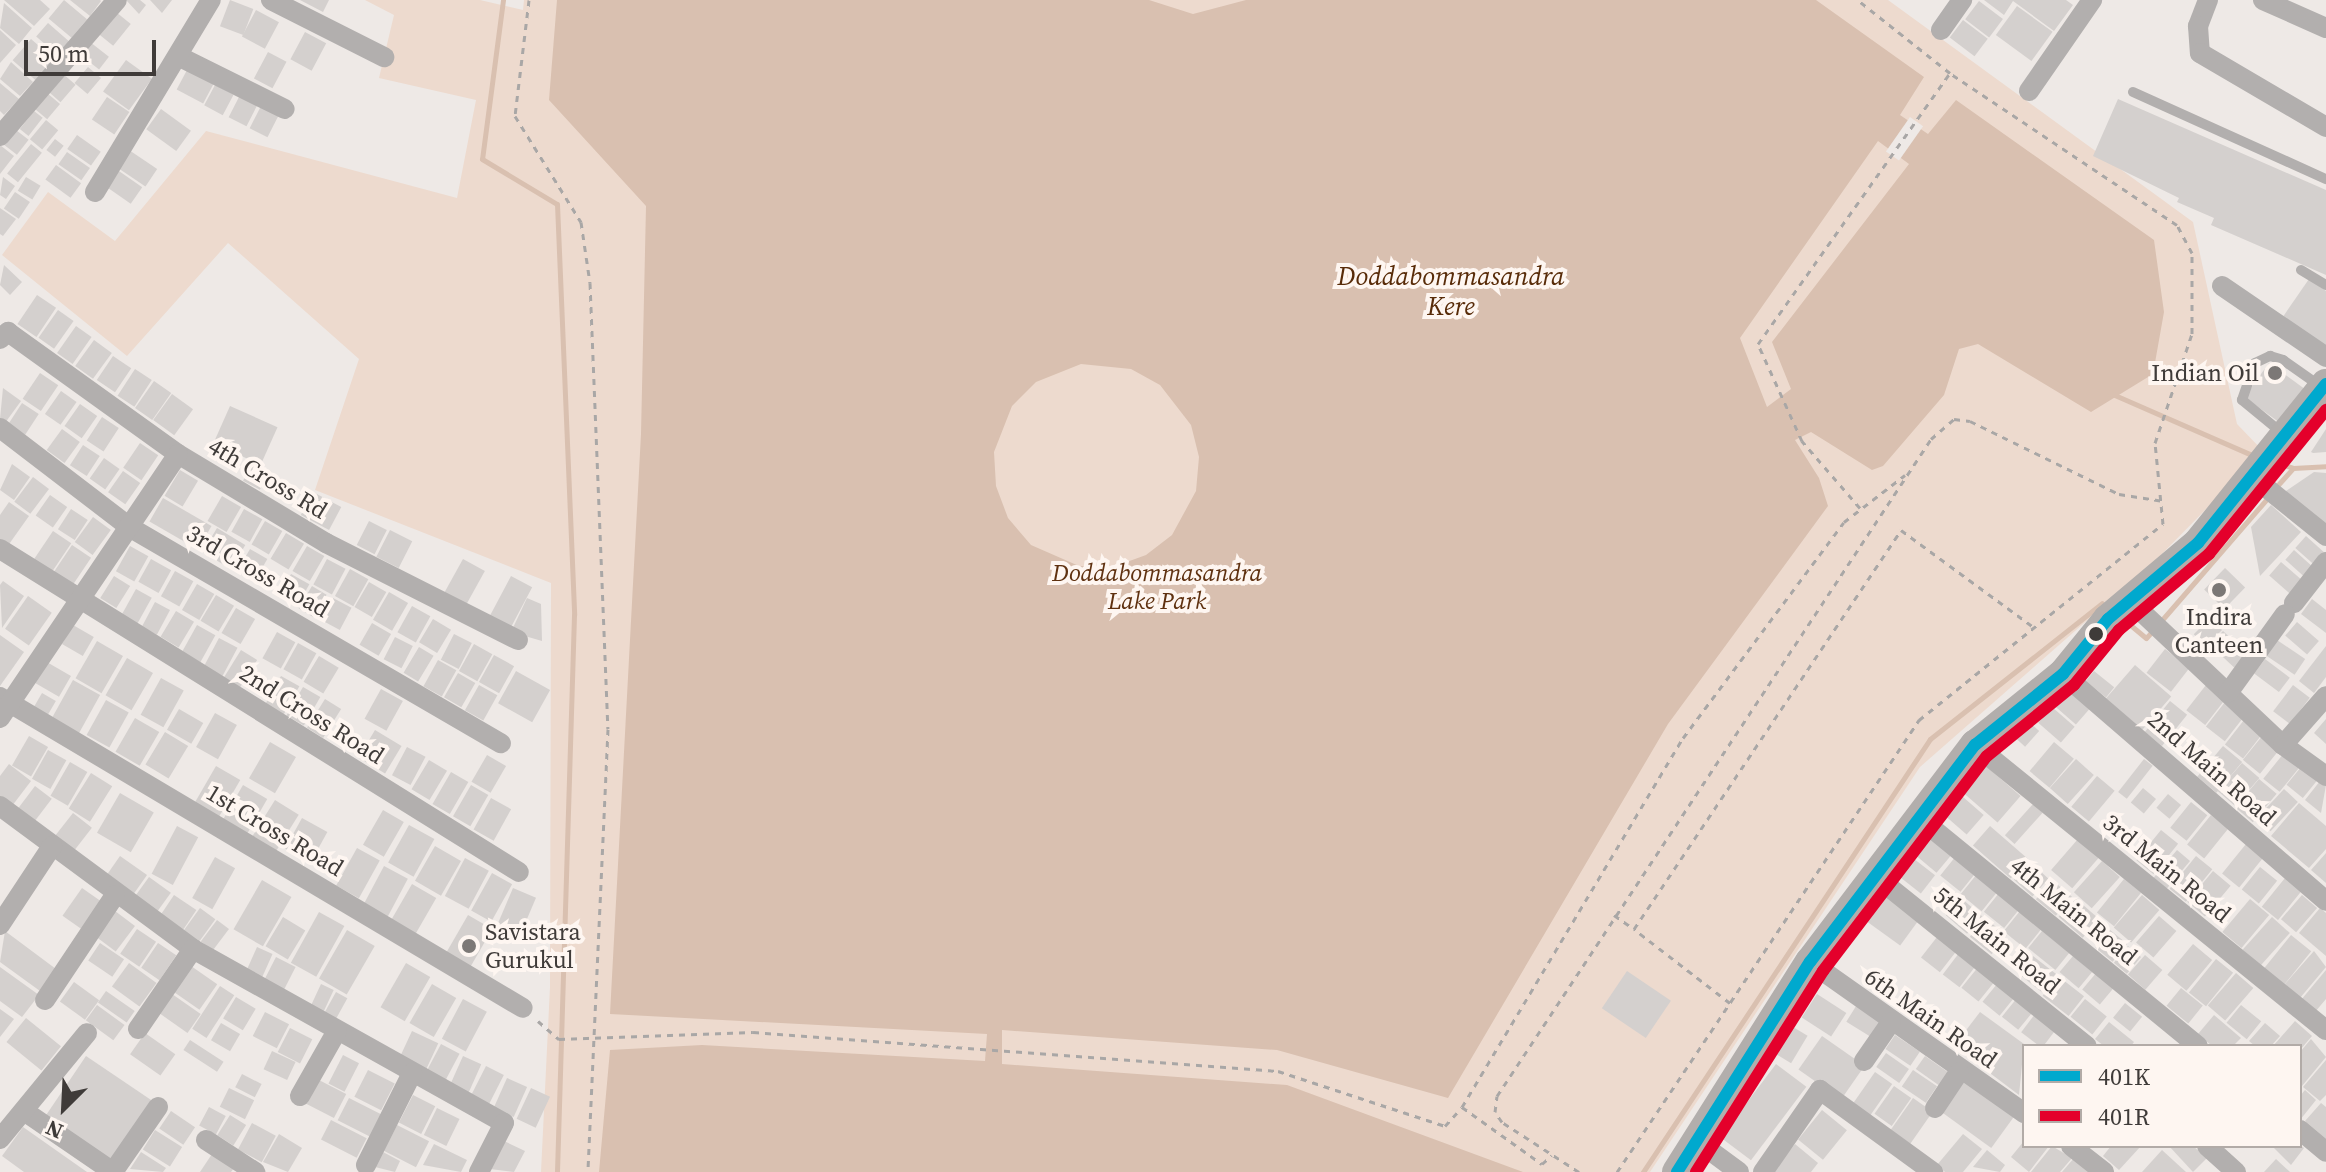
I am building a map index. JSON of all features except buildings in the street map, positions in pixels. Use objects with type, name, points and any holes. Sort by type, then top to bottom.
[{"type":"main road","points":[[1677,1172],[1810,962],[1917,816],[1975,745],[2063,674],[2148,617],[2198,543],[2287,437],[2324,386]]},
{"type":"street","points":[[0,136],[117,0]]},
{"type":"street","points":[[95,192],[211,0]]},
{"type":"street","points":[[271,0],[384,57]]},
{"type":"street","points":[[1941,30],[1962,0]]},
{"type":"street","points":[[2029,91],[2092,0]]},
{"type":"street","points":[[2208,0],[2198,26],[2200,53],[2326,127]]},
{"type":"street","points":[[2263,0],[2326,28]]},
{"type":"street","points":[[178,56],[285,109]]},
{"type":"street","points":[[2222,286],[2326,357]]},
{"type":"street","name":"4th Cross Rd","points":[[4,336],[178,454],[366,566],[518,640]]},
{"type":"street","name":"3rd Cross Road","points":[[0,428],[131,528],[501,743]]},
{"type":"street","points":[[3,706],[131,528],[178,454]]},
{"type":"street","points":[[2253,477],[2326,536]]},
{"type":"street","name":"2nd Cross Road","points":[[0,549],[78,601],[519,872]]},
{"type":"street","points":[[2228,693],[2326,562]]},
{"type":"street","points":[[2148,617],[2283,745],[2326,776]]},
{"type":"street","name":"2nd Main Road","points":[[2063,674],[2326,901]]},
{"type":"street","points":[[2283,745],[2326,696]]},
{"type":"street","name":"1st Cross Road","points":[[3,706],[523,1008]]},
{"type":"street","name":"3rd Main Road","points":[[1975,745],[2326,1030]]},
{"type":"street","points":[[0,806],[115,895],[193,949],[504,1123],[479,1172]]},
{"type":"street","name":"4th Main Road","points":[[1917,816],[2196,1044]]},
{"type":"street","points":[[0,925],[52,846]]},
{"type":"street","name":"5th Main Road","points":[[1874,875],[2085,1044]]},
{"type":"street","points":[[45,1000],[115,895]]},
{"type":"street","points":[[138,1029],[193,949]]},
{"type":"street","name":"6th Main Road","points":[[1810,962],[1959,1072],[2022,1112]]},
{"type":"street","points":[[1864,1061],[1891,1022]]},
{"type":"street","points":[[300,1096],[337,1031]]},
{"type":"street","points":[[0,1139],[87,1033]]},
{"type":"street","points":[[1935,1108],[1959,1072]]},
{"type":"street","points":[[366,1165],[412,1073]]},
{"type":"street","points":[[1763,1172],[1820,1090],[1933,1172]]},
{"type":"street","points":[[24,1111],[113,1172],[158,1107]]},
{"type":"street","points":[[2302,1132],[2326,1152]]},
{"type":"street","points":[[206,1140],[255,1172]]},
{"type":"street","points":[[1697,1141],[1739,1172]]},
{"type":"street","points":[[2074,1148],[2104,1172]]},
{"type":"street","points":[[2209,1148],[2236,1172]]},
{"type":"lane","points":[[2133,92],[2326,179]]},
{"type":"lane","points":[[2301,270],[2326,285]]},
{"type":"lane","points":[[2287,437],[2242,400],[2255,363],[2270,356],[2283,360],[2324,386]]},
{"type":"path","points":[[529,0],[515,116],[581,222],[590,283],[608,729],[588,1172]]},
{"type":"path","points":[[1617,1172],[1919,720],[2032,626],[2163,524],[2164,502],[2155,443],[2176,389],[2192,334],[2192,253],[2177,225],[1950,73],[1858,0]]},
{"type":"path","points":[[1861,509],[1802,441],[1778,398],[1758,344],[1950,73]]},
{"type":"path","points":[[1579,1172],[1502,1122],[1495,1112],[1497,1096],[1909,471],[1954,419],[2119,494],[2164,502]]},
{"type":"path","points":[[523,1008],[559,1039],[753,1032],[1127,1056],[1278,1071],[1445,1126],[1462,1107],[1683,738],[1844,522],[1909,471]]},
{"type":"path","points":[[1634,929],[1901,530],[2032,626]]},
{"type":"path","points":[[1614,915],[1730,1003]]},
{"type":"path","points":[[1462,1107],[1542,1164],[1552,1155]]},
{"type":"green space","name":"Doddabommasandra Kere","points":[[365,0],[480,0],[523,10],[524,0],[1888,0],[2193,222],[2237,424],[2263,451],[2157,559],[1920,767],[1650,1172],[541,1172],[550,987],[551,583],[315,490],[359,359],[228,243],[127,356],[2,255],[48,192],[115,241],[206,131],[457,198],[476,100],[379,78],[394,15]]},
{"type":"water","name":"Doddabommasandra Kere","points":[[557,0],[1149,0],[1193,14],[1246,0],[1816,0],[1924,77],[1900,115],[1928,134],[1956,100],[2154,240],[2164,312],[2153,374],[2091,412],[1978,344],[1959,349],[1944,395],[1883,466],[1872,470],[1811,432],[1795,440],[1819,478],[1828,506],[1668,724],[1448,1098],[1277,1050],[1002,1030],[1002,1064],[1287,1085],[1523,1172],[599,1172],[610,1050],[702,1045],[985,1061],[987,1034],[610,1014],[641,434],[646,206],[549,100]],"holes":[[[1878,141],[1909,164],[1772,342],[1791,389],[1767,407],[1740,338]],[[1081,364],[1131,369],[1160,385],[1191,425],[1199,457],[1196,491],[1172,535],[1146,555],[1113,567],[1079,566],[1031,545],[1008,518],[996,486],[994,452],[1012,406],[1036,382]]]},
{"type":"pier","points":[[1910,117],[1923,126],[1899,161],[1886,151]]},
{"type":"waterway","points":[[503,0],[482,159],[557,204],[574,615],[557,1172]]},
{"type":"waterway","points":[[2110,393],[2254,456]]},
{"type":"waterway","points":[[2275,462],[2293,468]]},
{"type":"waterway","points":[[2276,487],[2293,468],[2326,466]]},
{"type":"waterway","points":[[2161,621],[2270,495]]},
{"type":"waterway","points":[[1643,1172],[1930,739],[2102,603]]},
{"type":"waterway","points":[[2128,623],[2146,638],[2155,628]]},
{"type":"transit line","name":"401K","points":[[1677,1172],[1810,962],[1975,745],[2063,674],[2108,619],[2198,543],[2326,384]]},
{"type":"transit line","name":"401R","points":[[1696,1172],[1823,971],[1987,756],[2074,685],[2119,630],[2209,554],[2326,410]]},
{"type":"place","name":"Indian Oil","points":[[2275,373]]},
{"type":"place","name":"Indira Canteen","points":[[2219,590]]},
{"type":"place","name":"Savistara Gurukul","points":[[469,946]]},
{"type":"park label","name":"Doddabommasandra Lake Park","points":[[1157,587]]}]
